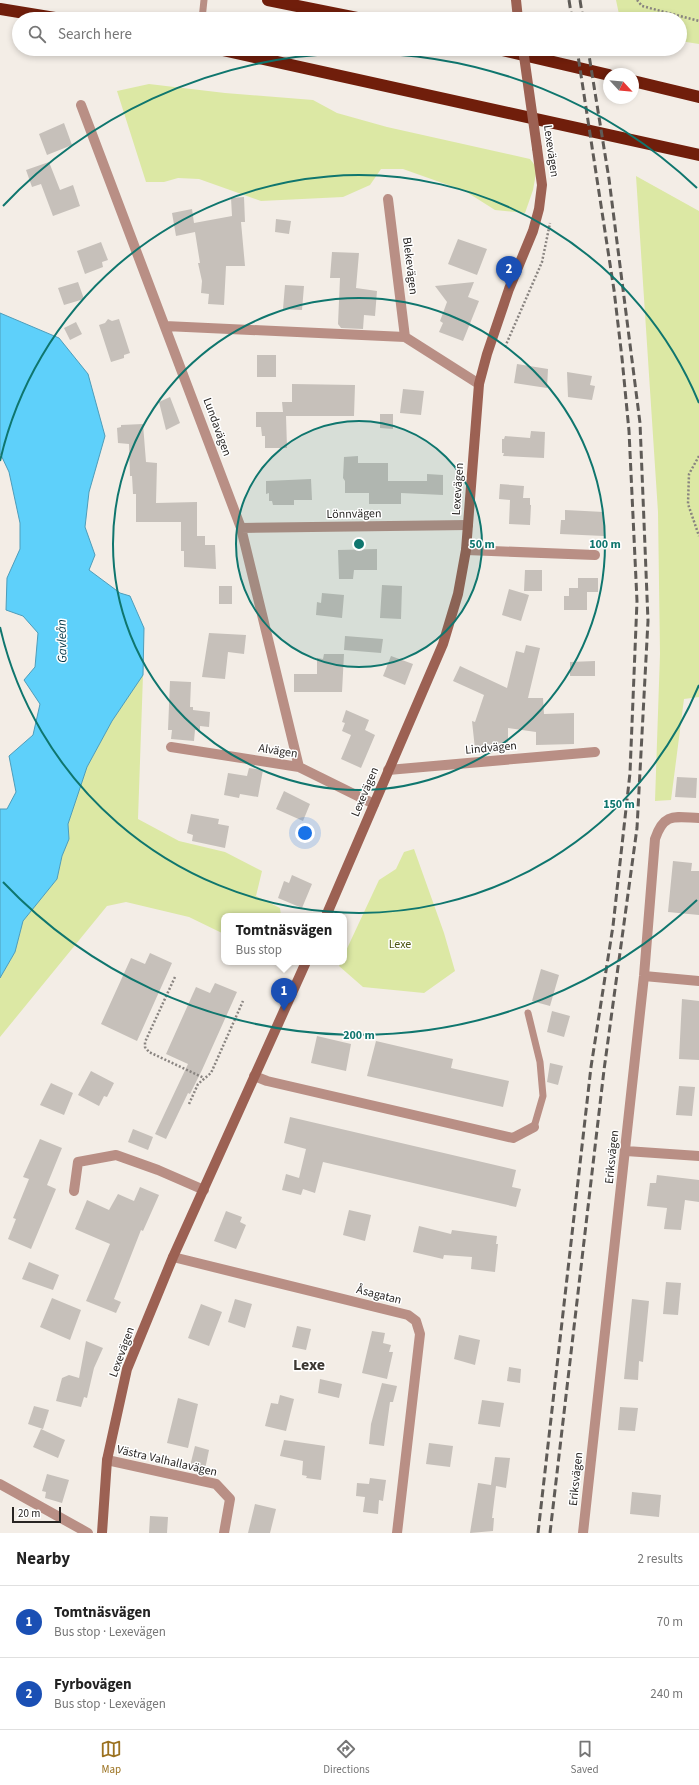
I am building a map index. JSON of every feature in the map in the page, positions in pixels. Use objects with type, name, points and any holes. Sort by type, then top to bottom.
[{"type":"highway","points":[[268,0],[327,12]]},
{"type":"highway","points":[[0,9],[18,12]]},
{"type":"highway","points":[[250,56],[699,155]]},
{"type":"highway","points":[[528,56],[603,74]]},
{"type":"highway","points":[[639,82],[699,97]]},
{"type":"street","points":[[516,0],[517,12]]},
{"type":"street","name":"Lexevägen","points":[[327,913],[443,644],[458,594],[466,550],[479,384],[487,354],[509,289],[533,231],[539,209],[542,184],[524,56]]},
{"type":"street","name":"Lundavägen","points":[[82,105],[240,528],[299,767]]},
{"type":"street","name":"Blekevägen","points":[[388,199],[405,337]]},
{"type":"street","points":[[165,326],[405,337],[479,384]]},
{"type":"street","name":"Lönnvägen","points":[[240,528],[468,526]]},
{"type":"street","points":[[466,550],[595,555]]},
{"type":"street","name":"Alvägen","points":[[170,747],[299,767],[374,804]]},
{"type":"street","name":"Lindvägen","points":[[388,770],[595,752]]},
{"type":"street","name":"Eriksvägen","points":[[583,1533],[626,1151],[644,976],[655,839],[659,826],[672,817],[699,818]]},
{"type":"street","name":"Lexevägen","points":[[102,1533],[107,1460],[127,1369],[173,1257],[305,965]]},
{"type":"street","points":[[644,976],[699,981]]},
{"type":"street","points":[[254,1076],[513,1138],[534,1127]]},
{"type":"street","points":[[626,1151],[699,1156]]},
{"type":"street","points":[[74,1191],[78,1162],[116,1155],[158,1170],[204,1190]]},
{"type":"street","name":"Åsagatan","points":[[173,1257],[408,1315],[416,1322],[420,1334],[397,1533]]},
{"type":"street","name":"Västra Valhallavägen","points":[[107,1460],[216,1484],[230,1499],[224,1533]]},
{"type":"street","points":[[0,1484],[88,1533]]},
{"type":"lane","points":[[203,12],[204,0]]},
{"type":"lane","points":[[528,1013],[540,1062],[543,1096],[534,1127]]},
{"type":"path","points":[[637,0],[642,6],[663,12]]},
{"type":"path","points":[[687,19],[699,22]]},
{"type":"path","points":[[699,456],[689,474],[688,504],[699,536]]},
{"type":"path","points":[[176,977],[145,1042],[145,1047],[148,1052],[204,1078]]},
{"type":"path","points":[[189,1104],[198,1084],[211,1073],[243,1001]]},
{"type":"green space","points":[[616,0],[699,0],[699,44],[687,42],[687,12],[619,12]]},
{"type":"green space","points":[[149,84],[225,93],[313,100],[337,113],[387,127],[530,159],[537,168],[533,190],[525,213],[495,210],[465,191],[403,169],[381,169],[370,185],[343,197],[261,201],[199,179],[178,178],[164,182],[146,182],[117,91]]},
{"type":"green space","points":[[636,176],[699,211],[699,697],[684,699],[671,800],[655,801],[660,654],[658,512]]},
{"type":"green space","points":[[143,675],[138,819],[179,841],[225,852],[262,871],[256,896],[280,908],[281,913],[221,913],[221,933],[189,917],[126,902],[107,906],[0,1037],[0,978],[15,952],[23,921],[57,879],[62,856],[69,839],[68,824],[87,767],[112,721]]},
{"type":"green space","name":"Lexe","points":[[414,849],[444,933],[455,971],[424,993],[363,987],[339,966],[347,965],[347,949],[379,880],[396,869],[404,852]]},
{"type":"water","name":"Gavleån","points":[[0,313],[59,338],[88,374],[105,436],[89,492],[85,527],[95,555],[89,570],[120,593],[130,596],[144,628],[143,675],[112,721],[87,767],[68,824],[69,839],[62,856],[57,879],[23,921],[15,952],[0,978],[0,809],[7,809],[16,792],[9,756],[33,735],[40,704],[24,680],[35,667],[38,633],[23,616],[6,610],[7,578],[20,549],[20,523],[9,472],[0,453]]},
{"type":"building","points":[[64,123],[72,145],[47,155],[39,134]]},
{"type":"building","points":[[49,162],[60,190],[73,185],[80,206],[53,216],[41,184],[32,187],[26,170]]},
{"type":"building","points":[[244,197],[245,222],[241,222],[245,266],[226,266],[224,305],[208,304],[209,294],[201,293],[202,281],[198,263],[200,263],[195,232],[176,236],[172,213],[192,209],[194,223],[232,216],[231,198]]},
{"type":"building","points":[[276,219],[291,221],[289,234],[275,232]]},
{"type":"building","points":[[458,239],[487,249],[477,275],[448,264]]},
{"type":"building","points":[[101,242],[108,260],[102,262],[103,267],[85,274],[77,251]]},
{"type":"building","points":[[332,252],[359,253],[356,288],[377,291],[375,316],[364,315],[363,329],[341,328],[338,324],[340,278],[330,278]]},
{"type":"building","points":[[78,282],[84,299],[64,305],[58,288]]},
{"type":"building","points":[[474,282],[468,297],[479,301],[463,341],[439,332],[443,323],[440,321],[447,302],[435,286]]},
{"type":"building","points":[[285,285],[304,286],[302,310],[283,309]]},
{"type":"building","points":[[108,319],[112,321],[119,319],[130,353],[124,355],[124,358],[111,362],[99,325],[105,323]]},
{"type":"building","points":[[76,322],[82,334],[70,340],[64,328]]},
{"type":"building","points":[[257,355],[276,355],[276,377],[257,377]]},
{"type":"building","points":[[517,364],[548,369],[547,388],[514,383]]},
{"type":"building","points":[[567,372],[592,376],[590,385],[595,386],[592,400],[568,397]]},
{"type":"building","points":[[292,384],[355,385],[354,416],[286,416],[287,448],[265,448],[265,436],[262,436],[261,427],[256,427],[256,412],[283,412],[282,402],[292,402]]},
{"type":"building","points":[[403,389],[424,391],[421,415],[400,413]]},
{"type":"building","points":[[170,397],[180,423],[166,430],[159,402]]},
{"type":"building","points":[[380,414],[393,414],[393,429],[380,428]]},
{"type":"building","points":[[143,424],[146,462],[157,463],[156,503],[197,502],[197,536],[205,536],[205,545],[215,545],[216,569],[184,567],[184,551],[181,551],[181,522],[136,522],[136,494],[133,494],[132,476],[130,476],[129,444],[118,443],[117,428],[121,427],[121,425]]},
{"type":"building","points":[[531,431],[545,432],[544,458],[503,456],[502,439],[504,439],[505,436],[530,438]]},
{"type":"building","points":[[358,456],[358,463],[388,463],[388,481],[427,481],[427,474],[443,475],[443,495],[401,493],[401,504],[369,504],[369,493],[345,493],[345,481],[343,478],[344,457]]},
{"type":"building","points":[[311,479],[312,500],[294,500],[294,505],[273,505],[272,501],[269,501],[269,493],[266,494],[266,481]]},
{"type":"building","points":[[500,484],[524,486],[523,498],[530,498],[530,525],[509,524],[510,500],[499,499]]},
{"type":"building","points":[[565,510],[604,512],[604,536],[560,534],[561,520],[565,520]]},
{"type":"building","points":[[377,549],[377,570],[354,570],[353,579],[339,579],[338,550]]},
{"type":"building","points":[[525,570],[542,570],[542,591],[524,591]]},
{"type":"building","points":[[578,578],[598,578],[598,592],[587,592],[587,610],[564,610],[564,596],[569,596],[569,588],[578,588]]},
{"type":"building","points":[[382,585],[402,586],[401,619],[380,618]]},
{"type":"building","points":[[219,586],[232,586],[232,604],[219,604]]},
{"type":"building","points":[[509,589],[529,595],[521,621],[502,615]]},
{"type":"building","points":[[322,593],[344,595],[342,618],[316,615],[317,602],[321,603]]},
{"type":"building","points":[[209,633],[246,635],[244,654],[228,652],[225,679],[202,677]]},
{"type":"building","points":[[345,636],[383,639],[381,653],[344,650]]},
{"type":"building","points":[[526,645],[540,648],[528,698],[543,698],[544,714],[574,713],[574,744],[536,745],[536,732],[508,728],[508,748],[475,749],[472,721],[475,722],[484,695],[453,681],[460,666],[507,688],[516,651],[524,653]]},
{"type":"building","points":[[324,654],[344,654],[342,692],[294,692],[294,674],[317,674],[317,658],[323,659]]},
{"type":"building","points":[[391,656],[413,664],[405,685],[383,676]]},
{"type":"building","points":[[595,661],[595,676],[570,676],[570,662]]},
{"type":"building","points":[[170,681],[191,682],[190,707],[193,707],[193,710],[210,712],[209,727],[200,726],[200,730],[195,730],[194,741],[171,739],[172,730],[168,730]]},
{"type":"building","points":[[346,710],[369,720],[365,730],[375,735],[361,768],[341,759],[351,735],[342,731],[345,723],[342,722]]},
{"type":"building","points":[[249,768],[263,770],[258,797],[240,794],[239,798],[224,795],[228,773],[247,776]]},
{"type":"building","points":[[677,777],[697,778],[696,798],[675,797]]},
{"type":"building","points":[[284,791],[310,804],[303,821],[276,809]]},
{"type":"building","points":[[191,814],[219,819],[218,824],[229,826],[225,848],[192,841],[193,835],[187,833]]},
{"type":"building","points":[[673,861],[692,863],[691,871],[699,871],[699,915],[668,912]]},
{"type":"building","points":[[292,875],[312,884],[302,908],[278,898],[284,881],[289,883]]},
{"type":"building","points":[[150,953],[172,963],[137,1041],[101,1024],[131,958],[145,964]]},
{"type":"building","points":[[541,969],[559,975],[550,1006],[532,1001]]},
{"type":"building","points":[[215,983],[237,992],[202,1070],[190,1094],[188,1093],[166,1139],[155,1134],[188,1064],[166,1054],[196,987],[210,993]]},
{"type":"building","points":[[682,999],[699,1001],[699,1060],[679,1059]]},
{"type":"building","points":[[552,1011],[570,1016],[564,1037],[547,1032]]},
{"type":"building","points":[[317,1036],[351,1044],[346,1071],[311,1063]]},
{"type":"building","points":[[376,1041],[453,1059],[451,1068],[509,1081],[503,1107],[367,1076]]},
{"type":"building","points":[[550,1063],[563,1066],[558,1085],[547,1082]]},
{"type":"building","points":[[91,1071],[114,1083],[107,1097],[104,1096],[99,1106],[78,1095]]},
{"type":"building","points":[[51,1083],[73,1093],[64,1115],[40,1105]]},
{"type":"building","points":[[679,1086],[695,1087],[692,1116],[676,1115]]},
{"type":"building","points":[[290,1117],[516,1170],[512,1187],[521,1189],[516,1207],[323,1162],[315,1193],[303,1189],[301,1195],[282,1190],[286,1174],[299,1178],[306,1149],[284,1143]]},
{"type":"building","points":[[133,1129],[153,1137],[148,1150],[128,1142]]},
{"type":"building","points":[[40,1139],[62,1148],[47,1185],[56,1189],[31,1249],[8,1239],[16,1219],[13,1218],[29,1179],[23,1177]]},
{"type":"building","points":[[657,1175],[699,1180],[699,1202],[685,1200],[681,1230],[664,1229],[667,1208],[647,1206],[650,1183],[656,1183]]},
{"type":"building","points":[[140,1187],[159,1195],[143,1231],[141,1230],[114,1299],[121,1302],[116,1313],[86,1301],[110,1244],[75,1229],[87,1200],[109,1210],[118,1194],[134,1201]]},
{"type":"building","points":[[349,1210],[371,1215],[365,1241],[343,1235]]},
{"type":"building","points":[[226,1211],[242,1217],[240,1222],[246,1225],[236,1249],[214,1241]]},
{"type":"building","points":[[419,1226],[451,1234],[452,1230],[497,1236],[496,1244],[498,1244],[495,1272],[471,1269],[472,1257],[444,1255],[443,1259],[413,1252]]},
{"type":"building","points":[[29,1262],[59,1275],[53,1290],[22,1279]]},
{"type":"building","points":[[666,1282],[681,1283],[678,1315],[663,1314]]},
{"type":"building","points":[[52,1298],[81,1310],[70,1340],[40,1327]]},
{"type":"building","points":[[235,1299],[252,1304],[245,1328],[228,1322]]},
{"type":"building","points":[[632,1299],[649,1301],[643,1362],[639,1361],[638,1380],[624,1379]]},
{"type":"building","points":[[201,1304],[222,1312],[209,1346],[188,1338]]},
{"type":"building","points":[[297,1326],[311,1329],[306,1350],[292,1347]]},
{"type":"building","points":[[372,1331],[385,1333],[383,1343],[391,1345],[389,1352],[393,1352],[387,1379],[362,1373]]},
{"type":"building","points":[[459,1335],[480,1340],[475,1365],[454,1359]]},
{"type":"building","points":[[86,1341],[103,1348],[94,1368],[87,1398],[84,1397],[81,1407],[56,1401],[62,1378],[69,1375],[79,1378]]},
{"type":"building","points":[[509,1367],[521,1369],[520,1383],[507,1381]]},
{"type":"building","points":[[320,1379],[342,1384],[339,1398],[318,1393]]},
{"type":"building","points":[[382,1383],[397,1386],[393,1402],[390,1402],[384,1446],[369,1444],[371,1424]]},
{"type":"building","points":[[280,1395],[294,1399],[286,1431],[265,1426],[271,1403],[278,1404]]},
{"type":"building","points":[[178,1398],[198,1404],[188,1448],[167,1443]]},
{"type":"building","points":[[482,1400],[504,1403],[500,1427],[478,1424]]},
{"type":"building","points":[[34,1406],[49,1410],[43,1429],[28,1424]]},
{"type":"building","points":[[620,1407],[638,1408],[635,1431],[618,1430]]},
{"type":"building","points":[[41,1429],[65,1440],[58,1458],[33,1447]]},
{"type":"building","points":[[284,1440],[325,1446],[321,1480],[306,1478],[307,1476],[302,1475],[303,1461],[280,1456]]},
{"type":"building","points":[[429,1443],[453,1446],[450,1467],[426,1464]]},
{"type":"building","points":[[195,1446],[209,1450],[204,1474],[189,1470]]},
{"type":"building","points":[[495,1457],[510,1458],[506,1488],[496,1486],[492,1518],[494,1518],[493,1531],[470,1533],[478,1483],[491,1485]]},
{"type":"building","points":[[47,1474],[69,1480],[62,1503],[45,1498],[46,1492],[42,1491]]},
{"type":"building","points":[[370,1478],[386,1480],[383,1501],[379,1500],[378,1514],[363,1512],[365,1497],[356,1496],[357,1483],[369,1484]]},
{"type":"building","points":[[632,1492],[661,1495],[659,1517],[630,1514]]},
{"type":"building","points":[[255,1504],[276,1509],[270,1533],[248,1533]]},
{"type":"building","points":[[150,1516],[168,1517],[167,1533],[149,1533]]},
{"type":"railway","points":[[569,0],[571,12]]},
{"type":"railway","points":[[580,0],[582,12]]},
{"type":"railway","points":[[538,1533],[591,1067],[613,926],[630,773],[637,601],[629,431],[622,358],[614,290],[578,56]]},
{"type":"railway","points":[[550,1533],[604,1070],[637,828],[648,621],[640,423],[609,179],[589,56]]},
{"type":"place","name":"Fyrbovägen","points":[[509,289]]},
{"type":"place","name":"Tomtnäsvägen","points":[[284,1011]]},
{"type":"district","name":"Lexe","points":[[309,1365]]}]
